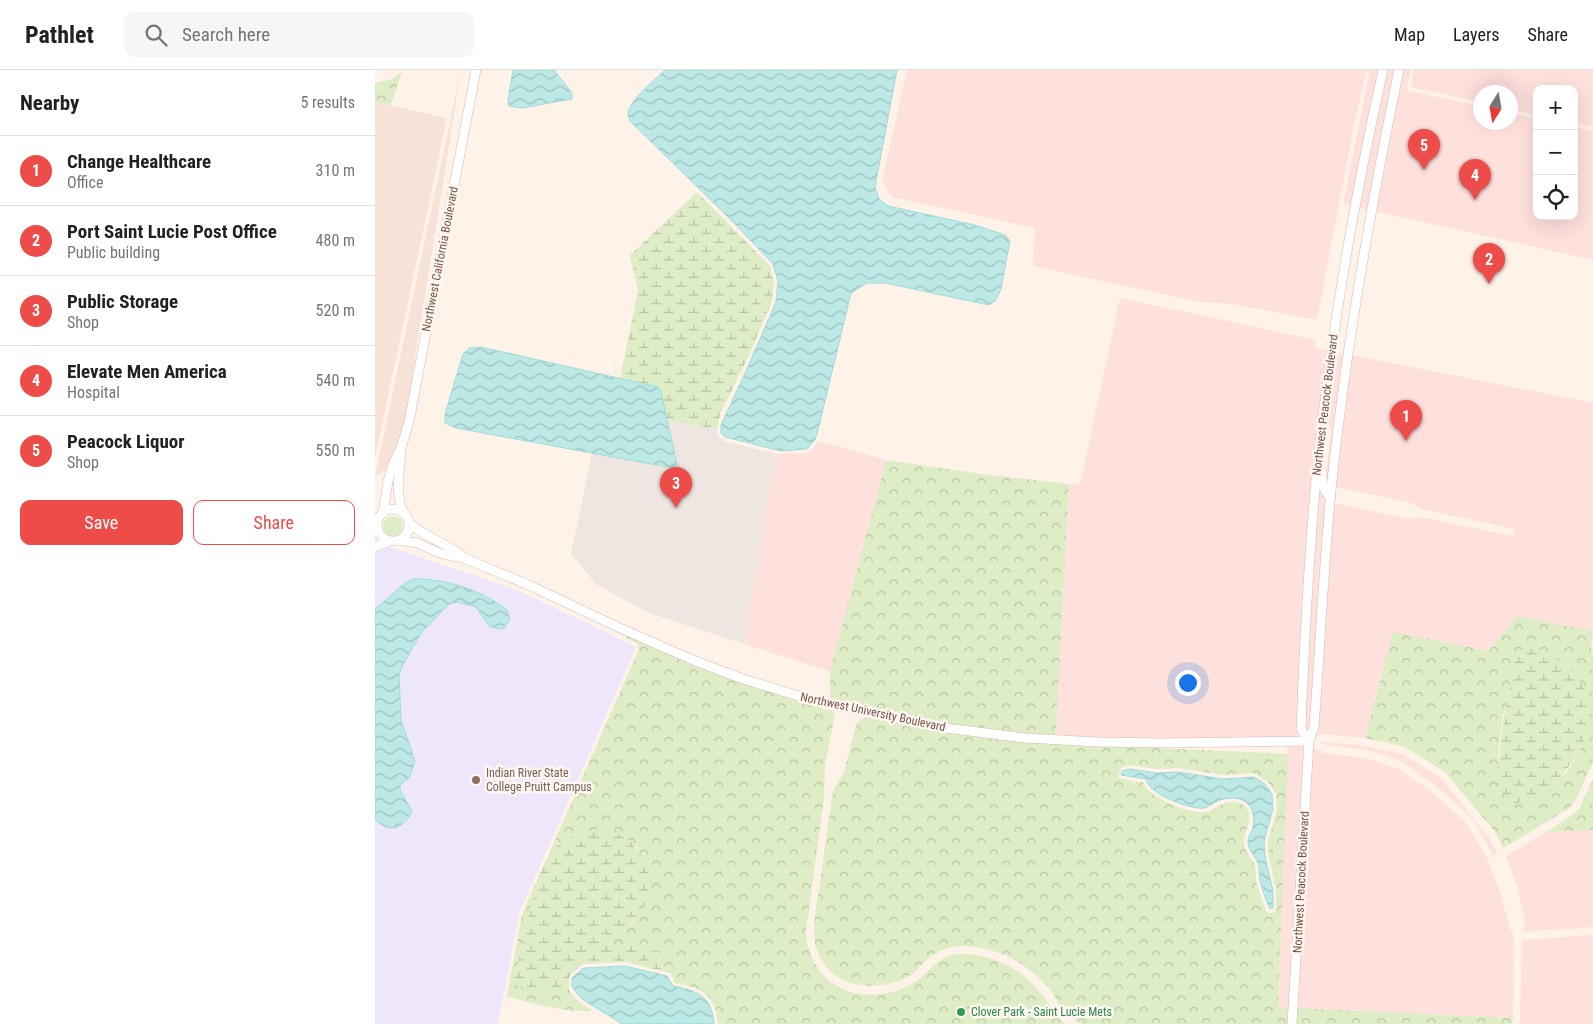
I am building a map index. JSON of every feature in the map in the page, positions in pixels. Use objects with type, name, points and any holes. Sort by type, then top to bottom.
[{"type":"street","name":"Northwest California Boulevard","points":[[383,513],[388,481],[409,422],[476,70]]},
{"type":"street","name":"Northwest Peacock Boulevard","points":[[1309,741],[1301,729],[1306,614],[1315,490],[1333,340],[1352,223],[1383,70]]},
{"type":"street","name":"Northwest Peacock Boulevard","points":[[1292,1024],[1309,741],[1314,726],[1331,498],[1349,343],[1368,226],[1399,70]]},
{"type":"street","points":[[1324,417],[1327,432],[1322,483],[1324,491],[1331,498]]},
{"type":"street","name":"Northwest California Boulevard","points":[[401,448],[397,494],[404,514]]},
{"type":"street","points":[[375,547],[389,541],[399,540],[407,533],[409,524],[404,514],[395,510],[383,513],[378,520],[376,528],[380,535],[389,541]]},
{"type":"street","name":"Northwest University Boulevard","points":[[409,524],[418,531],[452,548],[464,558]]},
{"type":"street","name":"Northwest University Boulevard","points":[[399,540],[417,543],[442,554],[464,558],[533,587],[693,660],[743,679],[812,700],[938,727],[1025,738],[1164,743],[1309,741]]},
{"type":"shaded area","points":[[461,70],[404,427],[398,447],[388,469],[375,476]]},
{"type":"shaded area","points":[[907,70],[1366,70],[1317,320],[1233,304],[1200,302],[1033,266],[1035,228],[892,197],[882,182]]},
{"type":"shaded area","points":[[1370,70],[1379,70],[1352,206],[1343,204]]},
{"type":"shaded area","points":[[1386,70],[1396,70],[1367,209],[1359,208]]},
{"type":"shaded area","points":[[1403,70],[1411,70],[1407,87],[1409,91],[1473,105],[1473,130],[1518,130],[1518,115],[1533,118],[1533,220],[1578,220],[1578,128],[1593,131],[1593,260],[1374,211]]},
{"type":"shaded area","points":[[1414,70],[1593,70],[1593,127],[1578,124],[1578,85],[1533,85],[1533,114],[1518,111],[1518,85],[1473,85],[1473,100],[1411,87]]},
{"type":"shaded area","points":[[375,102],[447,118],[375,458]]},
{"type":"shaded area","points":[[1120,298],[1316,340],[1315,348],[1328,351],[1302,737],[1164,739],[1056,736],[1069,484],[1080,485]]},
{"type":"shaded area","points":[[1335,352],[1344,354],[1328,490],[1325,483],[1331,432],[1327,417]]},
{"type":"shaded area","points":[[1351,355],[1593,403],[1593,631],[1517,616],[1490,651],[1393,632],[1365,738],[1324,734],[1315,736],[1334,503],[1408,519],[1420,517],[1513,536],[1515,529],[1421,509],[1412,503],[1336,487]]},
{"type":"shaded area","points":[[667,420],[717,429],[718,436],[724,441],[776,454],[744,644],[649,613],[596,584],[571,554],[592,453],[678,469]]},
{"type":"shaded area","points":[[819,441],[886,460],[830,671],[744,644],[776,454],[808,453]]},
{"type":"shaded area","points":[[1319,487],[1327,499],[1310,728],[1308,733],[1305,727],[1310,614]]},
{"type":"shaded area","name":"Indian River State College Pruitt Campus","points":[[375,542],[517,590],[636,647],[519,913],[498,1024],[375,1024]]},
{"type":"shaded area","points":[[1320,742],[1358,745],[1402,754],[1441,778],[1489,838],[1497,853],[1493,855],[1472,818],[1436,786],[1401,761],[1368,750],[1325,745]]},
{"type":"shaded area","points":[[1288,745],[1305,745],[1290,1008],[1278,1007]]},
{"type":"shaded area","points":[[1312,747],[1323,753],[1366,758],[1398,769],[1432,792],[1467,824],[1489,862],[1514,937],[1513,1018],[1297,1008]]},
{"type":"shaded area","points":[[1593,830],[1593,927],[1523,932],[1525,922],[1518,888],[1506,856],[1546,832]]},
{"type":"shaded area","points":[[1593,935],[1593,1024],[1520,1024],[1522,940]]},
{"type":"green space","points":[[402,71],[391,105],[375,102],[375,83],[392,79]]},
{"type":"green space","points":[[697,192],[770,266],[774,282],[772,301],[751,351],[720,414],[717,429],[667,420],[661,392],[658,387],[620,378],[638,291],[630,255]]},
{"type":"green space","points":[[886,460],[1069,484],[1056,736],[938,723],[830,701],[830,671]]},
{"type":"green space","points":[[393,516],[400,519],[403,526],[400,533],[393,536],[386,533],[383,526],[386,519]]},
{"type":"green space","points":[[1517,616],[1593,631],[1591,649],[1593,650],[1593,763],[1574,803],[1568,809],[1503,848],[1495,832],[1445,772],[1405,747],[1365,738],[1393,632],[1489,651]],"holes":[[[1516,656],[1582,746],[1568,771],[1556,782],[1501,792],[1498,779],[1499,744]]]},
{"type":"green space","points":[[627,636],[790,699],[830,709],[835,714],[825,765],[824,797],[806,932],[809,951],[827,979],[839,988],[854,993],[871,995],[888,993],[906,987],[943,959],[951,956],[961,954],[986,957],[1005,964],[1023,975],[1048,1001],[1057,1016],[1066,1024],[718,1024],[714,1006],[706,994],[693,987],[675,983],[670,973],[662,971],[660,953],[631,945],[607,945],[633,923],[652,879],[636,845],[544,865],[639,649],[638,644],[626,638]]},
{"type":"green space","points":[[1526,647],[1548,653],[1576,675],[1583,685],[1591,709],[1590,720],[1582,743],[1576,756],[1560,777],[1543,793],[1514,804],[1501,792],[1497,771],[1505,708],[1516,656]]},
{"type":"green space","points":[[869,717],[933,731],[1024,742],[1288,754],[1278,1007],[1290,1008],[1289,1024],[1082,1024],[1069,1017],[1052,992],[1038,977],[1022,965],[1005,955],[971,946],[956,946],[935,953],[910,976],[888,984],[868,986],[855,984],[835,975],[824,964],[817,950],[814,936],[815,913],[832,796],[844,772],[857,722]],"holes":[[[1130,765],[1157,769],[1179,768],[1223,775],[1254,773],[1268,782],[1276,793],[1277,810],[1268,841],[1269,857],[1276,890],[1275,912],[1269,913],[1266,911],[1257,885],[1255,865],[1245,848],[1244,842],[1249,821],[1249,812],[1246,808],[1241,804],[1231,801],[1206,812],[1191,811],[1161,799],[1146,788],[1143,782],[1135,782],[1118,777],[1121,768]]]},
{"type":"green space","points":[[1593,779],[1593,830],[1546,832],[1579,809]]},
{"type":"green space","points":[[600,828],[622,836],[632,843],[640,853],[652,879],[651,889],[643,908],[630,925],[608,945],[631,945],[660,953],[662,971],[626,962],[582,964],[569,977],[569,989],[572,994],[553,989],[513,984],[537,880],[545,862],[560,843]]},
{"type":"green space","points":[[537,880],[527,925],[518,986],[553,989],[572,994],[590,1011],[558,1009],[507,996],[522,914]]},
{"type":"green space","points":[[1297,1008],[1513,1018],[1512,1024],[1296,1024]]},
{"type":"water","points":[[513,70],[554,70],[572,93],[572,99],[522,108],[509,106],[508,100]]},
{"type":"water","points":[[665,70],[897,70],[875,187],[879,199],[888,206],[975,225],[1005,235],[1010,241],[1001,289],[996,300],[989,305],[885,283],[867,283],[851,293],[819,426],[815,440],[807,449],[781,451],[725,437],[721,433],[721,425],[776,302],[778,281],[773,264],[630,121],[628,113],[632,105],[640,94]]},
{"type":"water","points":[[481,347],[658,387],[661,392],[678,469],[456,428],[445,423],[445,414],[463,354],[469,348]]},
{"type":"water","points":[[414,579],[451,583],[487,597],[507,610],[510,620],[503,629],[490,627],[476,607],[457,602],[449,604],[422,632],[402,666],[399,675],[401,720],[415,761],[409,778],[400,785],[400,790],[412,811],[402,824],[395,828],[390,828],[375,820],[375,609],[405,583]]},
{"type":"water","points":[[1130,769],[1156,773],[1178,772],[1223,779],[1254,777],[1265,784],[1272,794],[1273,809],[1264,841],[1265,857],[1273,891],[1273,908],[1270,909],[1266,899],[1260,880],[1258,863],[1248,844],[1254,822],[1253,813],[1246,802],[1234,798],[1226,799],[1217,801],[1204,808],[1180,804],[1154,790],[1148,785],[1146,779],[1121,775],[1122,771]]},
{"type":"water","points":[[625,966],[667,976],[673,986],[690,990],[702,996],[710,1007],[714,1024],[622,1024],[582,999],[572,987],[572,978],[583,968]]},
{"type":"place","name":"Peacock Liquor","points":[[1424,170]]},
{"type":"place","name":"Elevate Men America","points":[[1475,200]]},
{"type":"place","name":"Port Saint Lucie Post Office","points":[[1489,284]]},
{"type":"place","name":"Change Healthcare","points":[[1406,441]]},
{"type":"place","name":"Public Storage","points":[[676,508]]},
{"type":"place","name":"Indian River State College Pruitt Campus","points":[[476,780]]},
{"type":"place","name":"Clover Park - Saint Lucie Mets","points":[[961,1012]]}]
